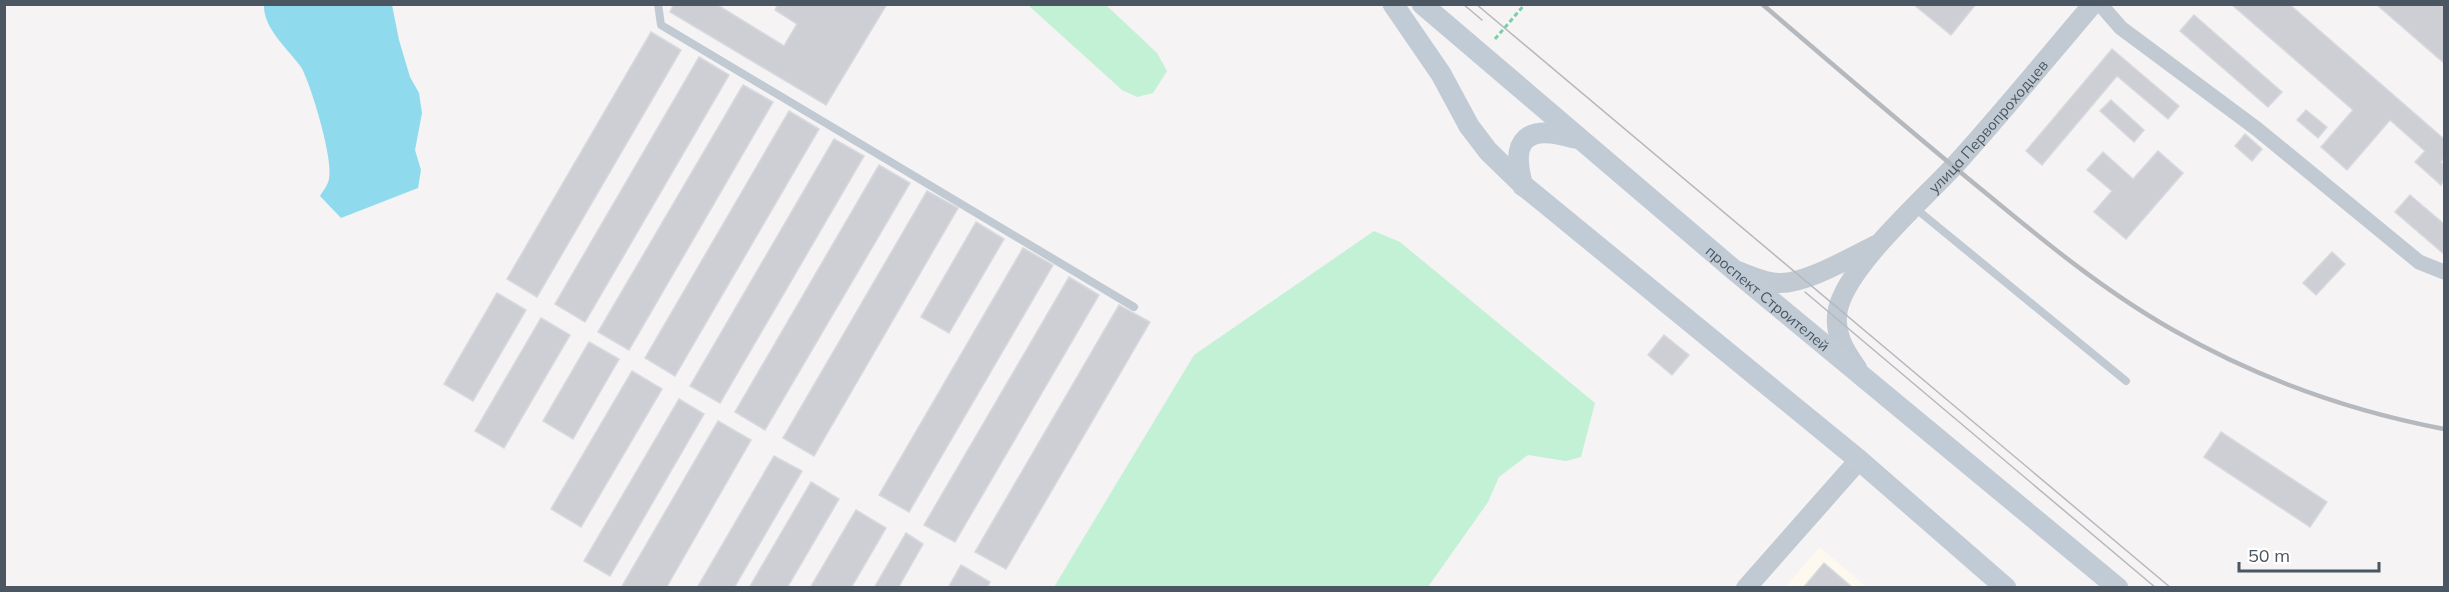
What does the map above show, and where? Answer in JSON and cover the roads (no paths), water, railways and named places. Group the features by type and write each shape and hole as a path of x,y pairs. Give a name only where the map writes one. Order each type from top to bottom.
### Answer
{"main road":[{"path":"1393,4 1441,74 1469,126 1488,151 1524,186 1858,460 2006,588"},
{"name":"проспект Строителей","path":"1422,4 1734,270 2118,588"},
{"path":"1524,186 1517,157 1518,149 1526,140 1536,134 1552,131 1579,139"}],"street":[{"name":"улица Первопроходцев","path":"1862,375 1838,335 1838,308 1852,281 1878,244 1916,208 2093,4"},
{"path":"2100,4 2121,28 2257,129 2419,262 2445,272"},
{"name":"улица Первопроходцев","path":"1734,270 1763,281 1781,284 1831,266 1878,244"},
{"path":"1746,588 1858,460"}],"lane":[{"path":"658,4 661,26 1134,307"},
{"path":"1916,208 2126,381"}],"water":[{"path":"264,5 392,5 399,40 410,77 419,93 422,113 415,150 421,170 418,188 341,218 320,196 327,186 330,170 316,105 301,67 272,30"}],"tram line":[{"path":"1463,4 1482,20"},
{"path":"1476,4 2171,588"},
{"path":"1805,292 2156,588"}],"railway":[{"path":"1762,4 2032,231 2100,283 2148,315 2205,347 2271,378 2374,413 2444,429"}]}
